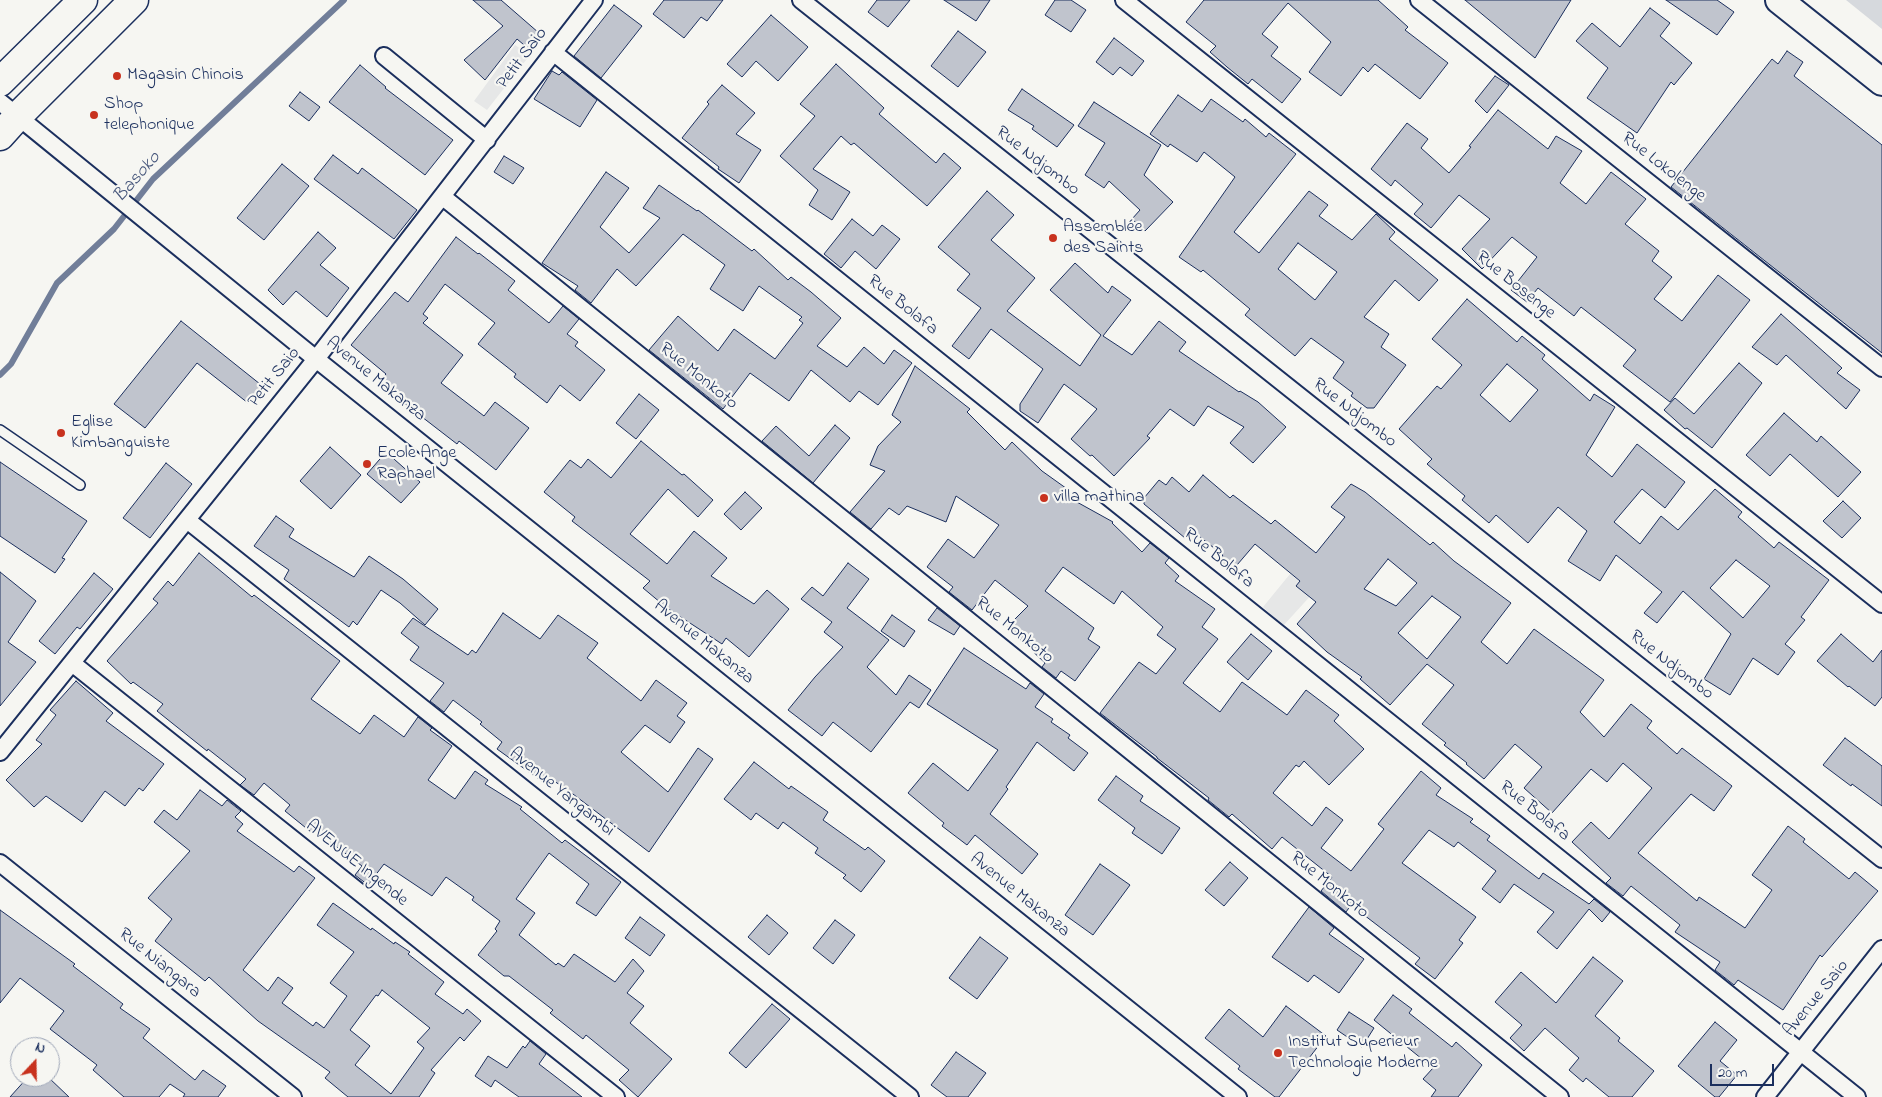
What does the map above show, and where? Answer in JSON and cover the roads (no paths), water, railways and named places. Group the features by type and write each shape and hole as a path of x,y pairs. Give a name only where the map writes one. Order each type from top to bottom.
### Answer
{"highway":[{"path":"0,82 84,0"},
{"path":"0,136 9,109 134,0"}],"main road":[{"path":"1779,0 1882,82"}],"street":[{"name":"Petit Saio","path":"0,752 316,359 594,0"},
{"name":"Rue Ndjombo","path":"801,0 1882,859"},
{"name":"Rue Bosenge","path":"1124,0 1882,604"},
{"name":"Rue Lokolenge","path":"1419,0 1882,368"},
{"name":"Rue Bolafa","path":"553,52 1857,1097"},
{"path":"384,56 487,140"},
{"name":"Avenue Makanza","path":"9,109 316,359 1238,1097"},
{"name":"Rue Monkoto","path":"443,197 1560,1097"},
{"name":"Avenue Yangambi","path":"187,520 910,1097"},
{"name":"AVENUE Ingende","path":"72,663 616,1097"},
{"name":"Rue Niangara","path":"0,863 293,1097"},
{"name":"Avenue Saio","path":"1765,1097 1882,950"}],"lane":[{"path":"0,430 80,485"}],"waterway":[{"name":"Basoko","path":"0,375 11,364 57,283 114,229 153,179 344,0"}],"place":[{"name":"Magasin Chinois","path":"117,76"},
{"name":"Shop telephonique","path":"94,115"},
{"name":"Assemblée des Saints","path":"1053,238"},
{"name":"Eglise Kimbanguiste","path":"61,433"},
{"name":"Ecole Ange Raphael","path":"367,464"},
{"name":"villa mathina","path":"1044,498"},
{"name":"Institut Superieur Technologie Moderne","path":"1278,1053"}]}
